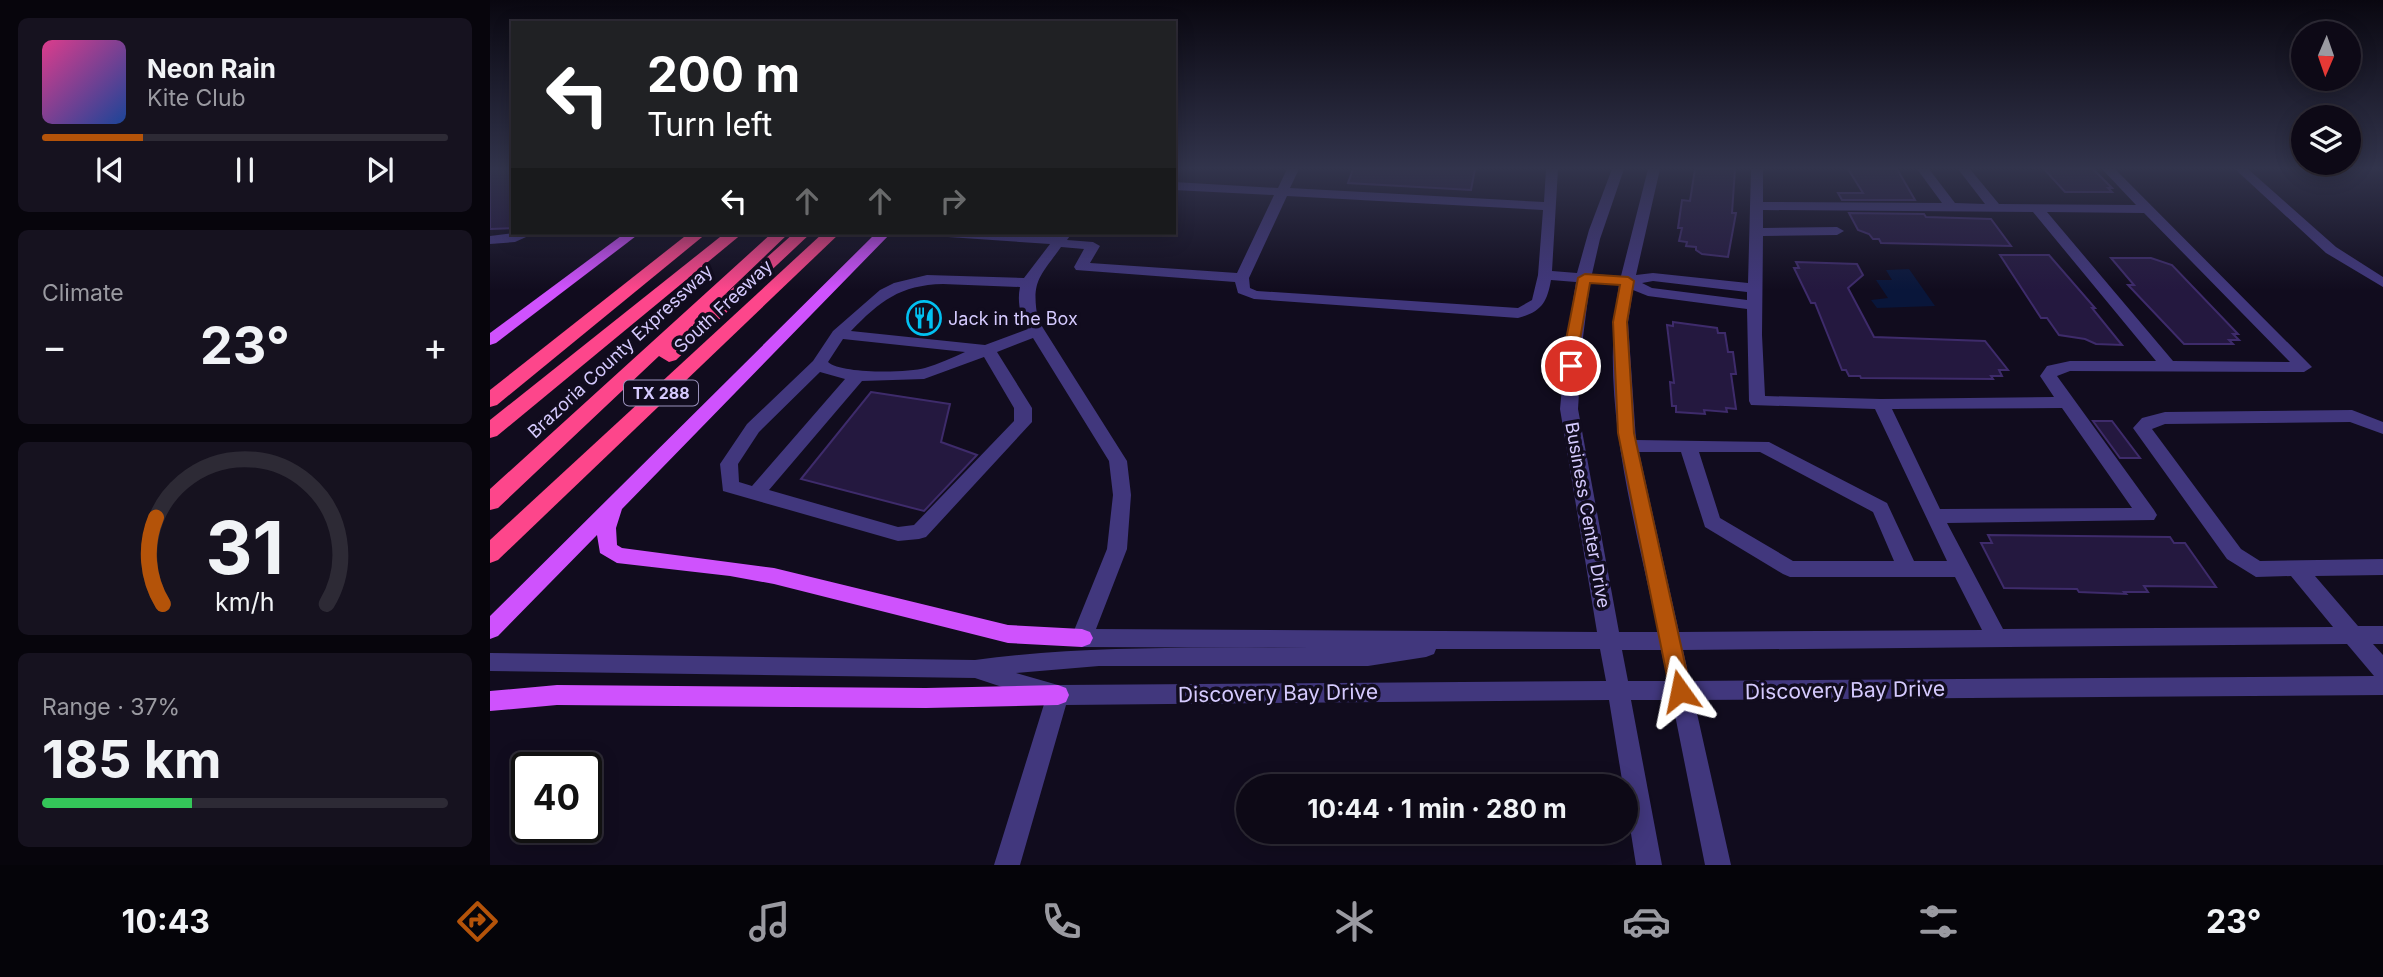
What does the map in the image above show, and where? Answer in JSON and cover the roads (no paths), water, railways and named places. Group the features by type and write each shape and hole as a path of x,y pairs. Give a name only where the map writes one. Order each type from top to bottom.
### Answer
{"highway":[{"path":"490,400 696,235"},
{"path":"490,428 521,393 715,235"},
{"name":"Brazoria County Expressway","path":"490,428 732,235"},
{"name":"Brazoria County Expressway","path":"490,502 779,235"},
{"path":"553,444 638,385 801,235"},
{"name":"South Freeway","path":"490,554 830,235"}],"main road":[{"path":"490,340 630,235"},
{"path":"490,630 882,235"},
{"path":"617,503 606,528 607,548 617,555 774,576 1008,634 1082,638"},
{"path":"490,701 557,695 913,698 1058,695"}],"street":[{"path":"1273,209 1242,278 1243,290 1254,295 1518,313 1531,311 1538,304 1545,275 1550,209"},
{"name":"Business Center Drive","path":"1604,209 1593,239 1572,345 1569,409 1649,865"},
{"path":"1645,209 1620,322 1621,374 1629,446 1718,865"},
{"path":"1758,209 1754,296 1758,401 1881,404 2067,402"},
{"path":"2038,209 2168,366"},
{"path":"1934,516 2147,515 2048,376 2053,370 2070,366 2304,367 2147,209"},
{"path":"2286,209 2331,250 2383,284"},
{"path":"1757,232 1837,231"},
{"path":"490,240 522,235"},
{"path":"986,235 1061,239 1093,246"},
{"path":"1101,235 1081,267 1242,278"},
{"path":"1061,239 1029,282 1026,296 1030,320 1118,461 1122,495 1117,550 1082,638 1670,640 2383,635"},
{"path":"1545,275 1628,281 1648,292 1754,296"},
{"path":"988,350 1023,408 1023,422 919,532 898,534 730,486 729,464 753,428 820,363 826,349 874,298 892,287 917,280 1016,285 1029,282"},
{"path":"820,363 828,371 857,376 924,374 1037,331"},
{"path":"839,334 988,350"},
{"path":"755,494 857,376"},
{"path":"1881,404 1934,516 1997,638"},
{"path":"2383,428 2357,417 2338,416 2165,418 2148,422 2142,428 2234,554 2256,569 2383,567"},
{"path":"1629,446 1763,446 1880,508 1908,569"},
{"path":"1688,446 1712,522 1790,569 1962,569"},
{"path":"2297,569 2383,671"},
{"path":"490,662 975,669 1034,660 1099,657 1368,656 1517,639"},
{"name":"Discovery Bay Drive","path":"975,669 1058,695 2383,685"},
{"path":"1007,865 1058,695"}],"water":[{"path":"1909,269 1935,306 1877,308 1871,300 1888,298 1876,280 1892,280 1886,270"}],"place":[{"name":"Jack in the Box","path":"924,318"}]}
